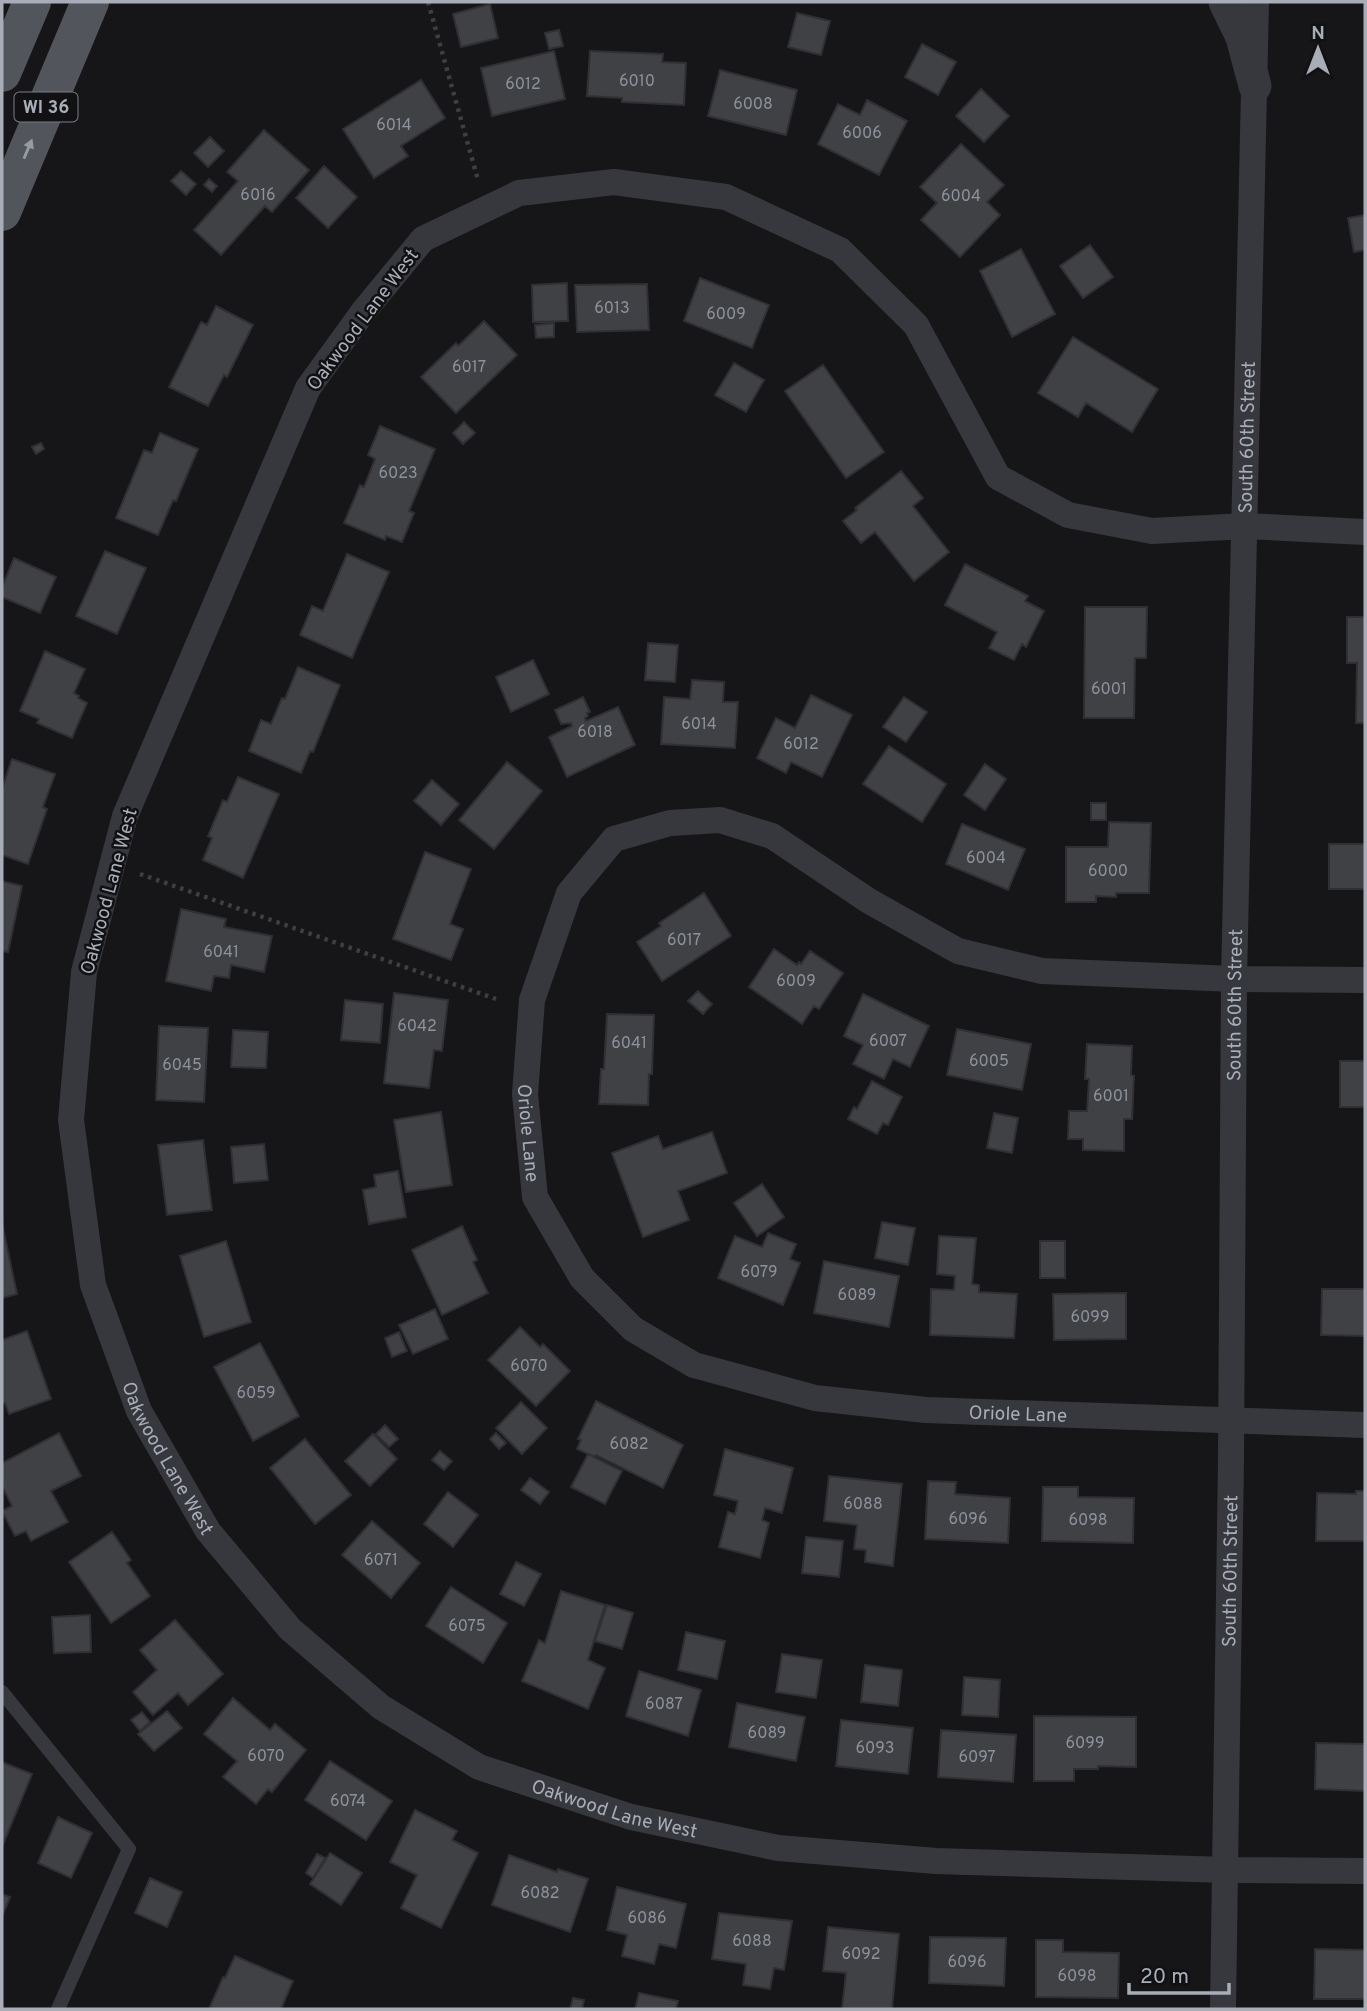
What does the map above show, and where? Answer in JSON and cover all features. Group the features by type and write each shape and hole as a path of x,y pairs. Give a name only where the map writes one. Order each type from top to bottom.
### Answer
{"main road":[{"path":"2,73 32,2"},
{"name":"WI 36","path":"2,212 90,2"}],"street":[{"path":"1225,2 1242,37 1255,86"},
{"name":"South 60th Street","path":"1223,2009 1232,1419 1234,979 1256,2"},
{"name":"Oakwood Lane West","path":"1365,531 1245,526 1152,531 1068,515 998,477 916,325 840,250 726,197 614,182 519,193 423,239 363,312 308,388 125,816 84,972 71,1120 93,1286 139,1411 208,1531 290,1629 381,1707 479,1767 631,1817 778,1848 936,1861 1226,1870 1365,1871"},
{"name":"Oriole Lane","path":"1365,980 1234,979 1042,971 958,951 869,901 772,836 720,820 670,823 614,839 569,894 533,1000 525,1094 534,1197 582,1278 632,1329 694,1365 815,1398 912,1409 1365,1425"}],"lane":[{"path":"2,1692 129,1849 58,2009"}],"path":[{"path":"428,2 486,209"},
{"path":"113,864 496,999"}],"building":[{"path":"490,4 498,38 461,47 453,14"},
{"path":"797,13 830,21 821,55 788,47"},
{"path":"559,30 563,46 549,49 545,33"},
{"path":"922,44 956,62 938,95 905,77"},
{"path":"554,51 565,99 492,116 481,68"},
{"path":"590,51 663,54 662,62 686,63 684,105 622,102 622,98 587,96"},
{"path":"720,70 797,90 786,135 708,116"},
{"path":"421,80 445,118 401,146 408,156 374,178 343,129"},
{"path":"981,89 1009,116 984,142 956,116"},
{"path":"867,100 907,121 879,175 818,144 838,104 860,115"},
{"path":"264,130 309,170 272,212 265,206 221,255 194,230 238,181 227,172"},
{"path":"210,137 224,151 208,167 194,153"},
{"path":"961,144 1004,185 987,202 1000,215 960,257 921,220 937,203 920,187"},
{"path":"324,166 357,197 328,228 296,198"},
{"path":"181,171 196,184 186,195 171,181"},
{"path":"209,179 217,186 212,192 204,185"},
{"path":"1365,215 1365,250 1354,252 1348,218"},
{"path":"1090,245 1113,277 1083,298 1060,266"},
{"path":"1021,249 1055,314 1012,337 980,271"},
{"path":"700,278 769,305 752,348 684,321"},
{"path":"567,283 568,321 533,322 532,285"},
{"path":"647,284 649,330 577,332 575,285"},
{"path":"216,306 253,325 227,377 224,375 208,406 169,387 201,322 207,325"},
{"path":"484,321 517,355 456,413 421,377 456,343 458,346"},
{"path":"554,323 554,337 536,338 535,325"},
{"path":"1073,337 1158,389 1132,432 1086,403 1078,417 1038,393"},
{"path":"734,363 764,380 746,412 715,395"},
{"path":"823,365 884,452 846,478 785,391"},
{"path":"464,422 475,433 463,444 453,433"},
{"path":"380,426 435,449 409,511 414,513 402,542 386,536 385,540 344,523 360,485 364,487 375,459 368,455"},
{"path":"160,433 198,449 158,535 116,518 144,450 152,453"},
{"path":"41,443 44,449 36,454 32,447"},
{"path":"901,471 923,498 913,506 949,552 914,581 875,532 861,543 843,521"},
{"path":"105,551 146,568 117,634 76,616"},
{"path":"347,554 389,572 352,658 300,635 312,606 323,611"},
{"path":"14,558 56,577 40,613 2,597 2,587"},
{"path":"965,564 1028,596 1025,601 1044,611 1026,647 1022,644 1014,660 989,648 997,632 945,605"},
{"path":"1085,607 1147,607 1146,658 1135,658 1134,718 1084,718"},
{"path":"1347,617 1365,617 1365,723 1356,723 1357,663 1347,663"},
{"path":"648,643 678,645 675,682 645,680"},
{"path":"45,651 85,669 74,693 87,703 72,738 37,723 39,719 20,711"},
{"path":"533,660 549,694 511,712 496,677"},
{"path":"298,667 340,685 313,752 310,751 301,773 249,751 261,720 271,724"},
{"path":"692,680 724,682 723,702 738,702 735,748 661,744 664,697 690,699"},
{"path":"811,695 852,715 822,777 791,762 786,773 757,758 776,718 795,728"},
{"path":"583,697 590,712 587,713 586,721 618,707 635,745 567,777 549,737 572,726 571,723 561,724 555,710"},
{"path":"904,697 927,712 906,742 883,727"},
{"path":"889,746 946,784 922,822 863,784"},
{"path":"12,759 55,774 43,807 47,809 28,864 2,855 2,789"},
{"path":"507,762 542,791 494,849 459,820"},
{"path":"985,764 1006,779 985,810 964,795"},
{"path":"238,777 279,794 243,878 203,860 212,838 208,836 223,800 227,802"},
{"path":"432,780 459,804 441,825 414,801"},
{"path":"1091,803 1106,803 1106,820 1091,820"},
{"path":"1109,822 1151,823 1149,893 1116,893 1116,897 1096,896 1096,902 1066,902 1066,847 1108,847"},
{"path":"962,824 1025,849 1008,890 946,864"},
{"path":"1329,844 1365,844 1365,889 1329,889"},
{"path":"425,852 471,869 450,924 463,929 451,960 393,939"},
{"path":"2,881 22,886 8,952 2,951"},
{"path":"704,893 731,936 662,981 637,942 661,926 659,923"},
{"path":"181,909 226,919 224,927 272,936 264,972 231,965 229,978 214,976 211,991 166,981"},
{"path":"774,949 797,965 799,962 801,964 810,951 843,973 819,1009 814,1006 802,1024 749,987"},
{"path":"698,991 712,1004 703,1014 688,1001"},
{"path":"394,993 448,1000 442,1051 434,1050 429,1088 384,1083"},
{"path":"863,994 929,1026 910,1067 893,1059 884,1079 853,1064 863,1045 844,1036"},
{"path":"345,1000 383,1004 380,1043 341,1040"},
{"path":"607,1014 654,1015 648,1105 599,1104"},
{"path":"159,1026 208,1028 204,1102 156,1100"},
{"path":"957,1029 1031,1044 1022,1090 947,1075"},
{"path":"233,1030 268,1032 266,1068 231,1067"},
{"path":"1087,1044 1132,1046 1132,1119 1124,1119 1124,1151 1083,1150 1083,1139 1068,1139 1069,1111 1087,1111"},
{"path":"1340,1061 1365,1061 1365,1107 1340,1107"},
{"path":"872,1081 902,1097 888,1125 883,1123 877,1134 848,1119 854,1107 857,1109"},
{"path":"441,1112 452,1185 406,1192 394,1120"},
{"path":"994,1113 1018,1118 1012,1153 987,1148"},
{"path":"712,1132 727,1173 678,1191 689,1220 643,1237 612,1153 658,1136 663,1149"},
{"path":"203,1140 212,1210 167,1215 158,1145"},
{"path":"264,1144 268,1180 234,1183 231,1147"},
{"path":"398,1171 406,1217 369,1224 363,1190 376,1187 374,1175"},
{"path":"762,1184 784,1217 757,1236 734,1203"},
{"path":"882,1222 915,1228 908,1265 875,1258"},
{"path":"2,1223 17,1294 2,1298"},
{"path":"462,1226 477,1260 473,1262 488,1293 442,1315 412,1250"},
{"path":"768,1233 796,1244 790,1259 800,1263 783,1305 718,1278 735,1236 762,1247"},
{"path":"939,1236 976,1238 972,1284 979,1285 979,1292 1017,1294 1014,1338 930,1335 931,1289 954,1290 955,1276 937,1274"},
{"path":"226,1241 251,1322 204,1337 180,1256"},
{"path":"1040,1241 1065,1241 1065,1278 1040,1278"},
{"path":"824,1261 899,1276 889,1327 814,1313"},
{"path":"1322,1289 1365,1289 1365,1336 1321,1335"},
{"path":"1126,1293 1126,1339 1054,1340 1053,1294"},
{"path":"435,1309 448,1339 413,1354 399,1325"},
{"path":"520,1327 540,1347 543,1344 570,1371 536,1406 488,1360"},
{"path":"27,1331 51,1399 9,1414 5,1403 2,1404 2,1340"},
{"path":"399,1332 407,1351 392,1357 385,1338"},
{"path":"260,1343 299,1416 253,1441 214,1367"},
{"path":"596,1401 683,1445 663,1488 596,1455 595,1457 577,1449 581,1440 578,1439"},
{"path":"521,1402 547,1428 522,1454 496,1428"},
{"path":"385,1425 398,1439 389,1447 376,1434"},
{"path":"59,1433 81,1476 51,1491 68,1522 31,1541 26,1531 15,1536 2,1511 12,1506 2,1486 2,1463"},
{"path":"496,1433 506,1443 499,1449 490,1439"},
{"path":"373,1434 397,1459 370,1486 345,1461"},
{"path":"305,1439 351,1495 315,1524 270,1468"},
{"path":"725,1449 793,1468 782,1513 765,1508 762,1520 769,1523 760,1558 719,1547 728,1512 735,1514 738,1501 714,1495"},
{"path":"440,1451 452,1461 444,1470 432,1460"},
{"path":"588,1454 622,1471 605,1504 571,1487"},
{"path":"829,1476 902,1484 893,1566 865,1562 866,1550 854,1549 857,1525 824,1521"},
{"path":"530,1478 549,1492 540,1504 521,1490"},
{"path":"928,1481 956,1482 955,1494 1010,1498 1008,1543 925,1539"},
{"path":"1043,1487 1078,1487 1078,1497 1134,1498 1133,1543 1042,1541"},
{"path":"1356,1491 1365,1491 1365,1541 1316,1541 1317,1493 1356,1494"},
{"path":"448,1492 478,1515 453,1547 424,1524"},
{"path":"372,1521 420,1563 391,1598 342,1555"},
{"path":"112,1532 131,1560 127,1563 150,1596 111,1623 69,1562"},
{"path":"806,1537 843,1541 839,1577 802,1573"},
{"path":"516,1562 541,1574 524,1606 500,1594"},
{"path":"451,1587 507,1623 483,1663 426,1626"},
{"path":"561,1591 605,1605 588,1660 605,1668 588,1709 522,1681 539,1640 545,1643"},
{"path":"607,1605 633,1613 622,1649 595,1641"},
{"path":"90,1615 91,1652 54,1653 52,1617"},
{"path":"175,1620 223,1674 188,1705 178,1693 153,1715 133,1692 157,1670 140,1650"},
{"path":"686,1632 725,1641 717,1679 678,1670"},
{"path":"782,1654 822,1660 816,1698 776,1692"},
{"path":"865,1665 902,1670 898,1706 861,1702"},
{"path":"639,1671 701,1690 688,1736 626,1716"},
{"path":"964,1677 1000,1680 998,1717 962,1715"},
{"path":"233,1698 270,1730 275,1724 306,1750 272,1792 268,1789 256,1804 223,1777 237,1761 204,1734"},
{"path":"737,1703 805,1717 796,1761 729,1747"},
{"path":"167,1711 182,1728 154,1751 138,1734"},
{"path":"142,1712 150,1722 140,1731 131,1720"},
{"path":"1034,1716 1136,1717 1136,1767 1098,1766 1098,1769 1074,1769 1074,1781 1034,1781"},
{"path":"841,1720 913,1728 908,1774 836,1766"},
{"path":"941,1730 1016,1735 1013,1782 938,1777"},
{"path":"1316,1743 1365,1744 1365,1791 1315,1789"},
{"path":"330,1761 392,1801 366,1840 305,1800"},
{"path":"2,1762 32,1774 2,1847"},
{"path":"415,1810 457,1831 452,1840 478,1853 441,1928 401,1908 417,1875 390,1862"},
{"path":"58,1817 92,1833 71,1878 38,1863"},
{"path":"330,1853 362,1873 341,1905 310,1884"},
{"path":"317,1854 325,1858 313,1878 306,1873"},
{"path":"509,1855 557,1872 558,1869 588,1879 570,1932 492,1905"},
{"path":"150,1878 182,1892 167,1927 135,1913"},
{"path":"617,1887 686,1904 676,1948 659,1944 654,1964 622,1956 627,1935 607,1930"},
{"path":"2,1894 10,1897 2,1917"},
{"path":"719,1913 792,1921 784,1970 774,1968 770,1989 743,1985 746,1964 712,1959"},
{"path":"828,1927 899,1934 892,2009 842,2009 846,1973 823,1971"},
{"path":"930,1937 1006,1938 1004,1986 929,1983"},
{"path":"1036,1940 1063,1940 1063,1952 1119,1953 1118,1998 1036,1997"},
{"path":"1315,1949 1365,1950 1365,1999 1314,1999"},
{"path":"235,1956 293,1981 281,2009 209,2009"},
{"path":"639,1993 678,2001 676,2009 635,2009"},
{"path":"573,1998 584,2000 582,2009 570,2009"}]}
